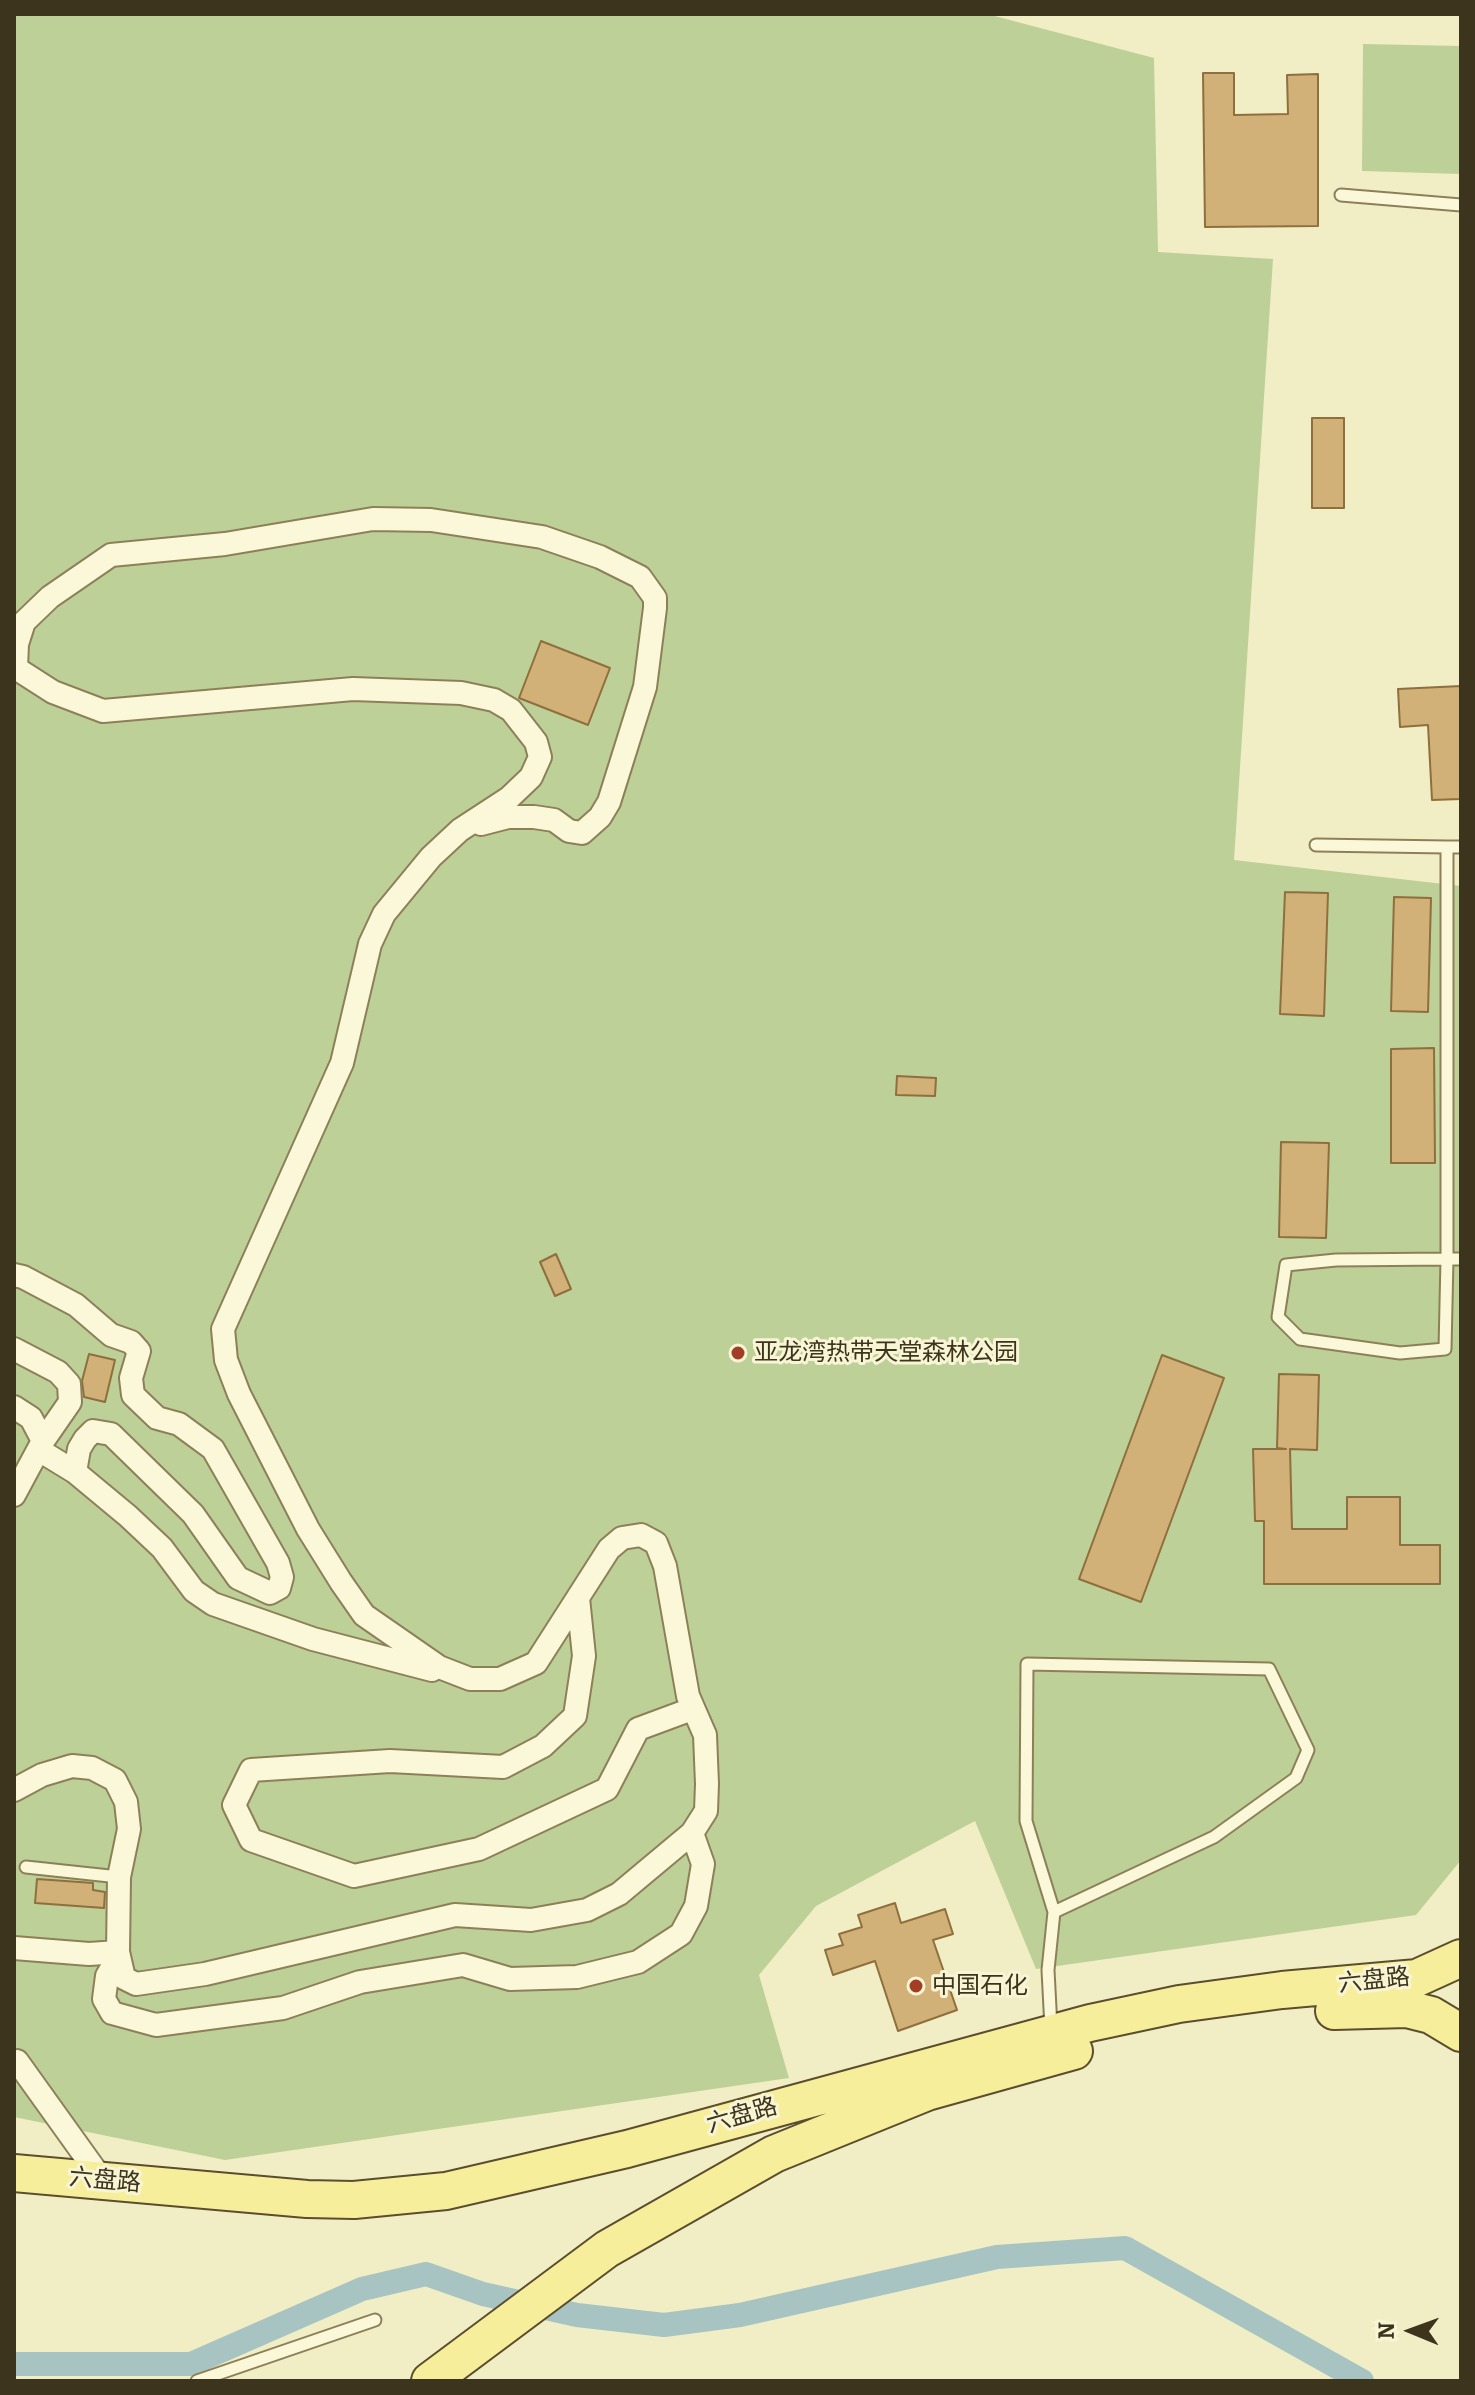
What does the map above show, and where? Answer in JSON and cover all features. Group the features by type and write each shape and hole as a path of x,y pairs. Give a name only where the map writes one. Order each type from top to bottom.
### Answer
{"main road":[{"name":"六盘路","path":"14,2173 307,2199 354,2200 446,2191 612,2153 1051,2033 1179,2004 1282,1990 1417,1978 1461,1958"},
{"name":"六盘路","path":"430,2381 607,2249 774,2154 927,2092 1081,2049 1200,2025 1291,2013 1407,2009 1431,2015 1461,2033"}],"street":[{"path":"460,830 508,817 534,817 554,820 569,831 582,833 600,817 609,802 645,687 655,624 655,598 640,577 600,557 542,537 431,520 373,519 225,544 111,555 50,597 24,622 17,644 15,668 53,692 103,711 353,689 461,693 494,700 525,723 536,742 540,757 531,777 509,798 460,830 400,892 370,944 342,1063 223,1329 226,1360 239,1394 308,1529 364,1615 439,1667 470,1679"},
{"path":"14,1275 76,1305 111,1335 131,1342 139,1351 131,1378 133,1395 157,1418 179,1424 213,1449 278,1563 282,1577 279,1588 270,1593 238,1578 193,1514 111,1434 93,1431 85,1439 79,1449 75,1472"},
{"path":"14,1349 58,1372 69,1384 70,1402 14,1495"},
{"path":"14,1407 31,1418 41,1446 146,1531 194,1591 213,1604 357,1652 470,1679 500,1679 536,1663 609,1549 622,1538 641,1535 656,1543 665,1566 692,1709 705,1735 707,1784 706,1811 692,1833 619,1894 587,1910 531,1920 455,1915 136,1984 124,1978 118,1954 119,1877 129,1829 126,1802 115,1780 92,1768 72,1766 42,1775 14,1790"},
{"path":"578,1598 584,1656 575,1716 543,1746 503,1767 390,1761 251,1770 234,1805 251,1840 354,1876 479,1849 607,1789 638,1729 692,1709"},
{"path":"118,1954 107,1976 104,1999 112,2013 156,2025 283,2008 360,1982 463,1965 510,1979 577,1977 638,1962 681,1934 696,1906 703,1864 692,1833"},
{"path":"14,1948 118,1954"},
{"path":"15,2061 103,2181"}],"lane":[{"path":"1341,195 1461,205"},
{"path":"1316,845 1461,847"},
{"path":"1447,847 1447,1259 1445,1349 1400,1353 1300,1339 1278,1317 1286,1265 1336,1260 1447,1259 1461,1259"},
{"path":"1051,2033 1048,1970 1054,1912 1026,1821 1027,1664 1269,1669 1308,1750 1296,1778 1214,1837 1054,1912"},
{"path":"26,1867 119,1877"},
{"path":"197,2381 375,2320"}],"green space":[{"name":"亚龙湾热带天堂森林公园","path":"14,14 987,14 1154,58 1158,252 1273,259 1234,860 1461,886 1461,1860 1416,1915 1036,1969 975,1821 816,1906 759,1975 789,2078 225,2160 14,2117"},
{"path":"1363,44 1461,46 1461,174 1362,171"}],"building":[{"path":"1203,73 1234,73 1234,115 1288,114 1287,75 1318,74 1318,226 1205,227"},
{"path":"1312,418 1344,418 1344,508 1312,508"},
{"path":"541,641 610,668 588,725 519,698"},
{"path":"1461,686 1461,799 1432,800 1428,725 1400,727 1398,689"},
{"path":"1285,892 1328,893 1324,1016 1280,1014"},
{"path":"1394,897 1431,898 1428,1012 1391,1011"},
{"path":"1434,1048 1435,1163 1391,1163 1391,1049"},
{"path":"897,1076 936,1078 935,1096 896,1095"},
{"path":"1281,1142 1329,1143 1326,1238 1279,1237"},
{"path":"556,1254 571,1289 555,1296 540,1262"},
{"path":"89,1354 115,1360 105,1402 84,1397 82,1381"},
{"path":"1162,1355 1224,1378 1141,1602 1079,1579"},
{"path":"1279,1374 1319,1375 1317,1450 1290,1449 1292,1529 1347,1529 1347,1497 1400,1497 1400,1545 1440,1545 1440,1584 1264,1584 1264,1521 1255,1521 1253,1449 1286,1449 1277,1448"},
{"path":"37,1879 93,1883 93,1890 105,1892 104,1908 35,1903"},
{"path":"895,1903 901,1923 945,1909 953,1934 933,1940 957,2010 898,2031 875,1961 833,1975 825,1950 843,1945 839,1934 862,1927 858,1915"}],"waterway":[{"path":"14,2364 191,2364 362,2289 426,2274 483,2294 577,2315 664,2325 740,2315 997,2257 1125,2248 1362,2381"}],"place":[{"name":"亚龙湾热带天堂森林公园","path":"738,1353"},
{"name":"中国石化","path":"916,1986"}]}
